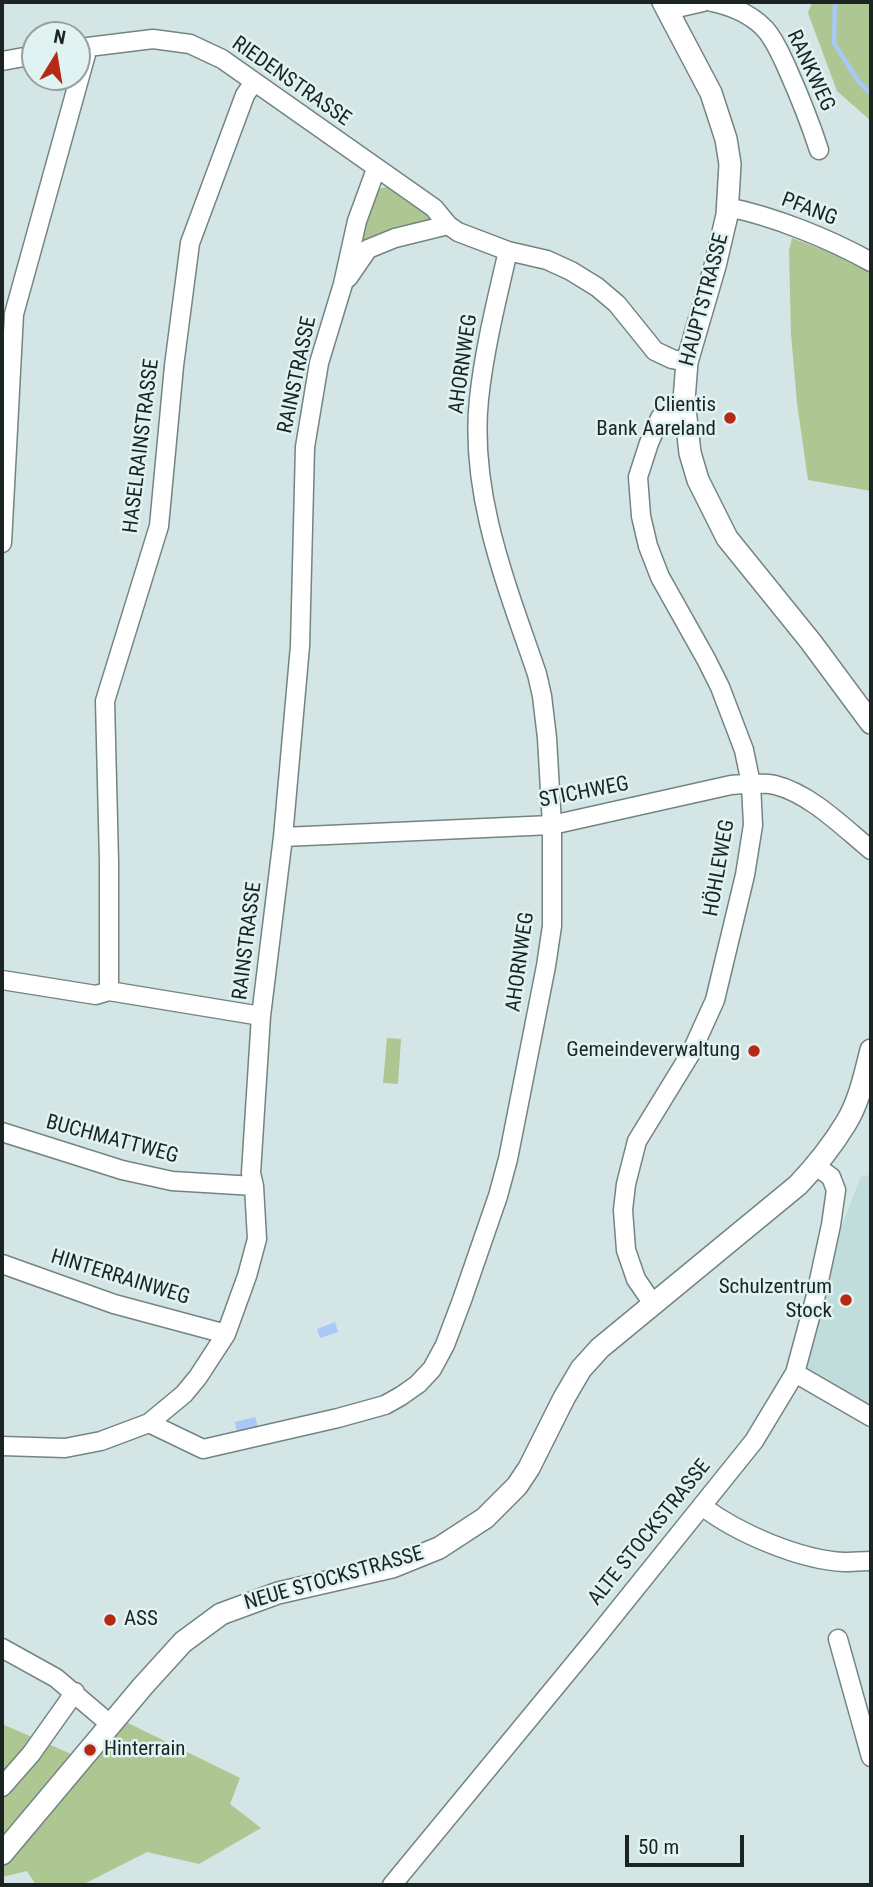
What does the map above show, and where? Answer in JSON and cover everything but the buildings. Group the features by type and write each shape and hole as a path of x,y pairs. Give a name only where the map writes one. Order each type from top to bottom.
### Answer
{"street":[{"path":"665,7 703,2"},
{"name":"RANKWEG","path":"712,2 749,16 772,38 804,107 819,150"},
{"name":"HAUPTSTRASSE","path":"665,7 711,93 726,139 730,164 727,207 715,266 687,362 684,400 690,453 698,480 727,538 811,642 871,723"},
{"name":"RIEDENSTRASSE","path":"91,47 153,39 190,44 222,59 434,208 448,225"},
{"path":"2,61 21,58"},
{"name":"HASELRAINSTRASSE","path":"109,991 105,701 159,526 174,366 190,243 244,95 254,82"},
{"name":"RIEDENSTRASSE","path":"2,543 14,314 72,91"},
{"name":"RAINSTRASSE","path":"2,1446 78,1446 124,1434 149,1423 184,1395 198,1377 226,1334 247,1276 257,1239 251,1173 261,1016 283,837 300,646 305,447 319,363 343,284 358,221 376,169"},
{"name":"PFANG","path":"727,207 741,209 817,235 871,262"},
{"path":"448,225 458,232 508,251 547,260 571,271 617,304 655,351 687,362"},
{"name":"RAINSTRASSE","path":"343,284 368,249 395,238 448,225"},
{"name":"AHORNWEG","path":"149,1423 203,1449 338,1418 384,1405 401,1396 418,1384 432,1369 445,1345 498,1196 539,1011 552,926 552,825 542,696 491,535 482,491 478,436 479,399 508,251"},
{"name":"HÖHLEWEG","path":"653,1304 636,1279 626,1250 622,1210 626,1184 637,1141 691,1053 715,1000 745,875 753,825 751,784 744,750 720,687 660,578 641,516 638,477 660,418 685,416"},
{"name":"STICHWEG","path":"283,837 552,825 731,785 751,784 775,785 805,797 871,850"},
{"path":"2,980 96,995 109,991 261,1016"},
{"path":"816,1166 847,1121 862,1085 871,1050"},
{"name":"BUCHMATTWEG","path":"2,1132 122,1170 173,1181 254,1186"},
{"name":"NEUE STOCKSTRASSE","path":"2,1854 183,1642 221,1614 278,1593 391,1567 439,1548 485,1518 517,1486 581,1369 600,1348 798,1185 816,1166"},
{"name":"ALTE STOCKSTRASSE","path":"392,1885 754,1441 795,1373 817,1292 836,1190 831,1177 816,1166"},
{"name":"HINTERRAINWEG","path":"2,1264 114,1304 226,1334"},
{"path":"795,1373 871,1417"},
{"path":"702,1506 716,1517 774,1545 842,1562 871,1561"},
{"path":"838,1639 871,1757"},
{"path":"2,1648 56,1678 111,1725"},
{"path":"2,1787 31,1754 75,1692"}],"shaded area":[{"name":"Schulzentrum Stock","path":"871,1175 871,1405 802,1372 841,1228 861,1176"}],"green space":[{"path":"812,2 871,2 871,121 837,91 808,13"},
{"path":"386,187 396,190 429,212 431,217 427,223 364,244 360,239 379,189"},
{"path":"792,238 871,268 871,491 808,480 791,334 789,251"},
{"path":"387,1038 401,1039 398,1084 383,1083"},
{"path":"126,1722 240,1778 230,1804 261,1828 199,1864 147,1852 82,1885 36,1885 27,1871 2,1877 2,1724 92,1763"}],"water":[{"path":"335,1322 338,1332 320,1338 317,1329"},
{"path":"255,1417 258,1427 237,1432 235,1422"}],"waterway":[{"path":"835,2 834,43 858,81 871,94"}],"place":[{"name":"Clientis Bank Aareland","path":"730,418"},
{"name":"Gemeindeverwaltung","path":"754,1051"},
{"name":"Schulzentrum Stock","path":"846,1300"},
{"name":"ASS","path":"110,1620"},
{"name":"Hinterrain","path":"90,1750"}]}
